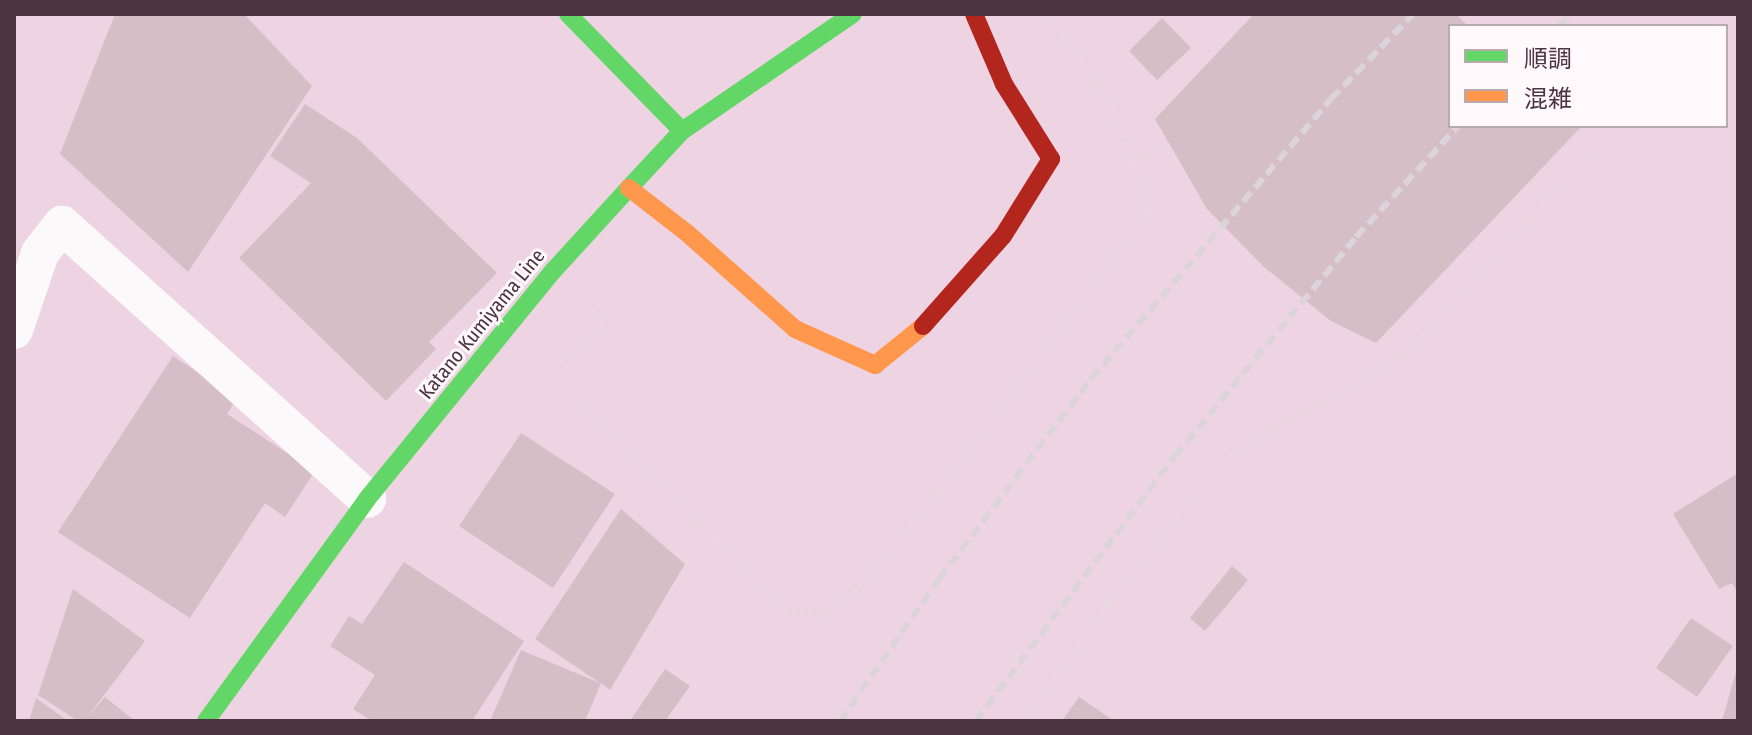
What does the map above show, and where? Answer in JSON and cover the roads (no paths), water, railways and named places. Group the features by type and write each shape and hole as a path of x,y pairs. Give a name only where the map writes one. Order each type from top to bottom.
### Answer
{"main road":[{"path":"568,14 682,131"},
{"name":"Katano Kumiyama Line","path":"206,721 367,499 554,270 629,188 682,131 853,14"},
{"path":"629,188 687,233 795,329 875,365 935,316 1003,236 1051,159 1004,84 974,14"}],"lane":[{"path":"14,330 40,253 62,225 367,499"}],"railway":[{"path":"840,721 939,579 1091,379 1331,99 1413,14"},
{"path":"1561,24 1572,14"},
{"path":"976,721 1175,456 1356,237 1456,128"}]}
